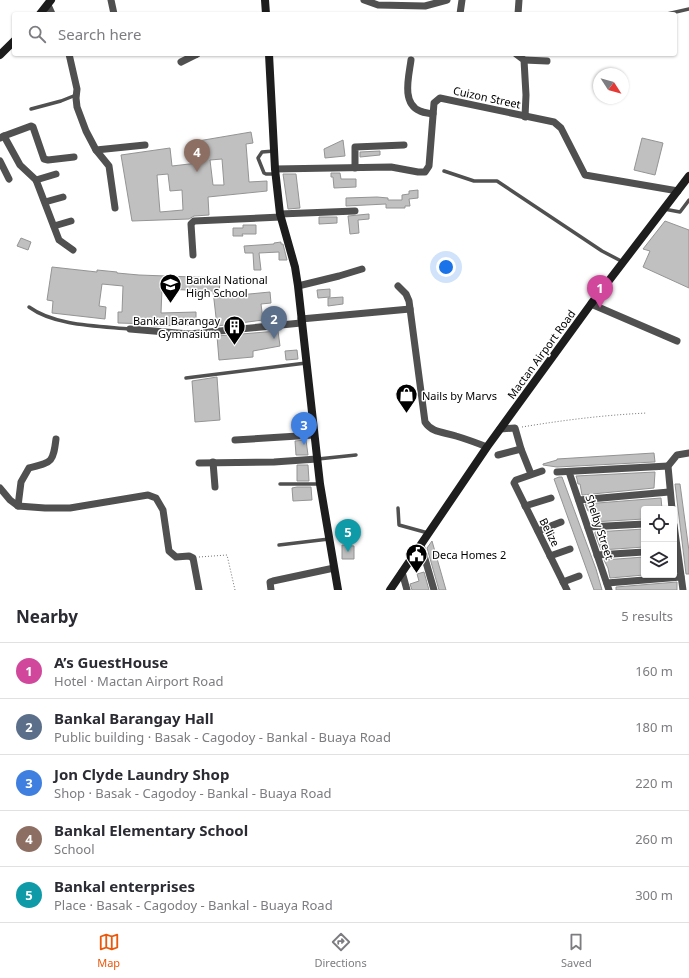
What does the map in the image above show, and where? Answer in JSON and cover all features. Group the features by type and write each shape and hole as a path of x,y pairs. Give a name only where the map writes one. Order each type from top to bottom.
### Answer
{"street":[{"path":"111,0 114,12"},
{"path":"265,0 266,12"},
{"path":"364,0 378,5 425,6 447,0"},
{"path":"460,12 462,0"},
{"path":"518,0 518,12"},
{"path":"42,12 50,3"},
{"path":"0,55 12,44"},
{"path":"69,56 77,89 77,107 86,131 96,150 109,166 115,208"},
{"path":"181,62 193,56"},
{"path":"269,56 275,171 280,216 295,267 298,286 320,484 338,590"},
{"path":"519,56 524,60 547,61"},
{"path":"411,60 408,89 410,102 420,111 433,114"},
{"path":"524,60 526,117"},
{"name":"Cuizon Street","path":"275,171 329,167 391,167 425,172 429,166 434,103 440,98 554,122 562,128 585,175 678,191"},
{"path":"73,250 59,240 36,180 20,165 2,137 30,126 33,127 44,159 48,160 74,157"},
{"path":"96,150 145,145"},
{"path":"355,168 355,147 404,145"},
{"path":"0,161 9,179"},
{"path":"36,180 56,174"},
{"name":"Mactan Airport Road","path":"390,590 500,429 591,304 689,176"},
{"path":"45,202 63,197"},
{"path":"193,255 191,224 194,221 355,211"},
{"path":"54,226 71,221"},
{"path":"298,286 340,278 362,269"},
{"path":"398,286 406,294 409,301 425,422 428,428 439,433 456,436 487,447"},
{"path":"591,304 677,341"},
{"path":"130,329 189,334 410,308"},
{"path":"500,429 515,428 521,449 531,474 542,471"},
{"path":"235,440 314,435"},
{"path":"18,506 21,482 29,468 46,464 54,456 56,439"},
{"path":"498,455 521,449"},
{"path":"671,506 669,492 668,466 677,455 689,453"},
{"path":"199,463 274,462 317,459"},
{"path":"213,462 215,488"},
{"path":"557,472 668,466"},
{"name":"Shelby Street","path":"569,472 608,587"},
{"name":"Belize","path":"531,474 516,480 514,483 567,590"},
{"path":"1,492 18,506 70,508 148,495 156,498 163,510 169,551 176,557 189,556 193,558 199,590"},
{"path":"579,500 669,492"},
{"path":"525,506 551,498"},
{"path":"538,531 561,522"},
{"path":"588,527 641,524"},
{"path":"421,545 434,590"},
{"path":"550,556 570,549"},
{"path":"597,555 641,552"},
{"path":"677,555 683,590"},
{"path":"271,590 270,582 273,580 334,568"},
{"path":"402,572 407,590"},
{"path":"563,582 579,576"},
{"path":"608,587 681,577"}],"lane":[{"path":"676,12 689,9"},
{"path":"31,109 61,102 76,95"},
{"path":"274,151 262,152 258,158 264,173 266,174 275,171"},
{"path":"444,171 474,181 497,181 602,251 623,262"},
{"path":"664,209 680,212 689,200"},
{"path":"29,307 38,314 55,319 74,323 130,329"},
{"path":"186,378 306,363"},
{"path":"317,459 356,455"},
{"path":"280,484 320,484"},
{"path":"398,508 399,525 429,534"},
{"path":"280,545 329,539"}],"path":[{"path":"515,428 560,420 609,415 647,414"},
{"path":"193,558 227,555 236,590"}],"building":[{"path":"251,132 253,143 246,144 249,182 267,181 267,191 208,197 209,215 194,216 189,219 132,221 121,155 170,148 172,166 198,163 196,153 200,152 198,141","holes":["222,159 224,185 213,185 210,160","168,174 170,191 182,190 183,210 160,212 157,175"]},
{"path":"642,138 663,143 655,175 634,170"},
{"path":"343,140 345,156 325,158 324,149"},
{"path":"380,151 380,155 360,157 360,152"},
{"path":"331,173 340,173 341,179 356,179 356,187 334,188"},
{"path":"283,174 296,174 300,208 288,209"},
{"path":"418,190 418,198 409,199 410,206 405,206 405,208 386,208 386,204 346,206 346,198 377,197 388,198 388,200 402,200 402,195 409,194 409,191"},
{"path":"369,214 369,219 358,220 359,233 350,234 348,216"},
{"path":"319,217 337,217 337,223 319,224"},
{"path":"665,221 689,230 689,288 643,267 650,251 643,249"},
{"path":"243,225 256,225 256,234 242,234 243,236 233,236 233,228 243,228"},
{"path":"21,238 31,242 28,250 17,246"},
{"path":"281,242 281,244 283,244 287,260 279,260 279,252 259,253 261,270 254,270 253,253 245,253 244,246 274,244"},
{"name":"Bankal National High School","path":"52,267 139,275 220,278 219,297 270,292 271,303 261,304 263,320 217,326 213,291 162,289 161,313 196,312 196,325 153,326 153,324 118,323 118,312 122,312 123,286 102,284 99,306 106,307 105,319 52,313 53,301 47,300"},
{"path":"330,289 330,297 318,298 317,290"},
{"path":"343,297 343,304 328,306 328,298"},
{"name":"Bankal Barangay Gymnasium","path":"278,331 280,346 253,351 253,357 219,360 217,336"},
{"path":"297,350 298,359 286,360 285,351"},
{"path":"217,377 220,420 195,422 192,381"},
{"path":"306,440 308,455 296,455 295,441"},
{"path":"654,453 655,462 557,467 543,465 557,459"},
{"path":"297,465 308,465 309,481 297,481"},
{"path":"655,472 654,488 582,495 580,484 578,484 576,476"},
{"path":"562,477 596,569 602,590 594,590 554,479"},
{"path":"675,484 680,484 689,551 689,574 686,574"},
{"path":"311,487 312,500 293,501 292,488"},
{"path":"661,498 662,506 641,506 641,519 592,522 592,511 588,511 585,504"},
{"path":"641,529 641,547 601,550 595,532"},
{"path":"432,541 446,590 439,590 427,548"},
{"path":"342,545 354,546 354,559 342,559"},
{"path":"641,557 641,575 610,578 608,568 604,560"},
{"path":"424,572 429,590 412,590 410,584 419,581 417,574"},
{"path":"677,582 677,590 616,590 616,587"}],"place":[{"name":"Bankal Elementary School","path":"197,172"},
{"name":"Bankal National High School","path":"170,304"},
{"name":"A’s GuestHouse","path":"600,308"},
{"name":"Bankal Barangay Hall","path":"274,339"},
{"name":"Bankal Barangay Gymnasium","path":"235,346"},
{"name":"Nails by Marvs","path":"406,414"},
{"name":"Jon Clyde Laundry Shop","path":"304,445"},
{"name":"Bankal enterprises","path":"348,552"},
{"name":"Deca Homes 2","path":"417,574"}]}
